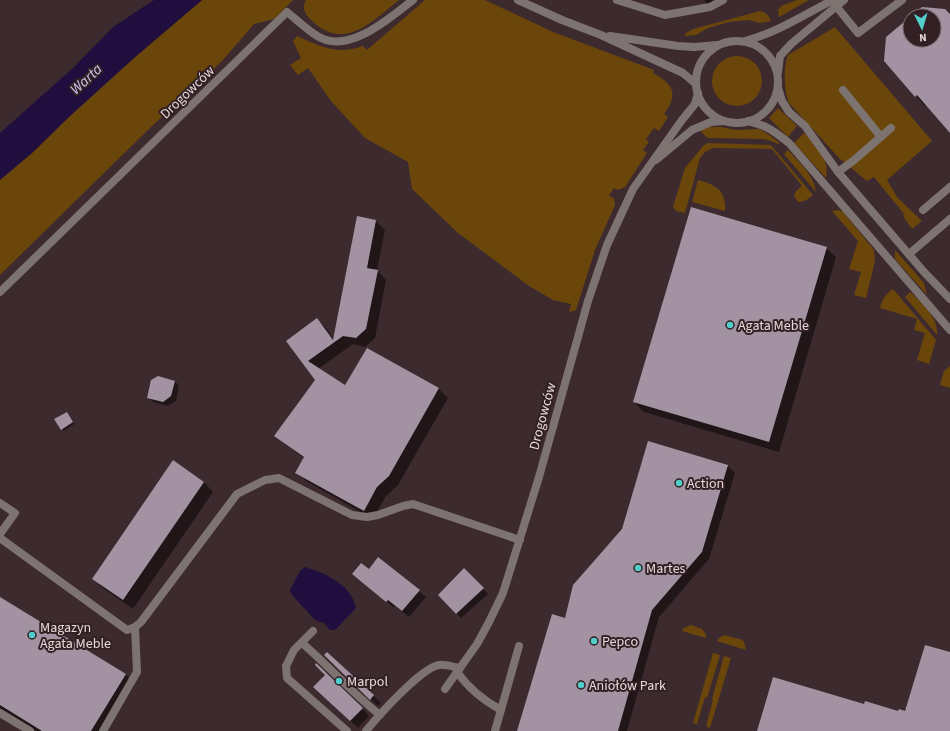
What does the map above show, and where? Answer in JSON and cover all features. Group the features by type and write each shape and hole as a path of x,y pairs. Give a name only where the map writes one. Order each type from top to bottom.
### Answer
{"street":[{"name":"Drogowców","path":"0,292 287,12 320,37 336,41 353,39 374,28 412,0"},
{"path":"518,0 562,20 601,35 683,73 696,84"},
{"path":"617,0 665,15 710,7 723,0"},
{"path":"601,35 672,46 694,47 718,45 731,41 745,41 758,38 844,0"},
{"path":"835,3 858,33 902,0"},
{"path":"835,3 780,56 778,88 782,101 789,112 805,126 838,172 924,272 950,299"},
{"path":"745,41 760,47 772,58 778,73"},
{"path":"718,45 706,55 698,68 696,84 703,105 712,114 724,120 740,123 748,121 762,114 773,103 778,88"},
{"path":"843,90 881,137"},
{"name":"Drogowców","path":"445,689 483,633 503,594 539,477 588,301 607,245 633,189 646,169 695,104 698,93"},
{"name":"Drogowców","path":"646,169 692,130 711,122 724,120"},
{"path":"748,121 764,125 789,143 950,330"},
{"path":"838,172 891,128"},
{"path":"924,210 950,187"},
{"path":"909,254 950,219"},
{"path":"0,538 127,630 135,627 141,622 237,494 265,480 279,478 352,515 368,517 413,504 520,540"},
{"path":"0,504 15,513 0,534"},
{"path":"103,731 137,672 135,627"},
{"path":"313,631 294,650 286,666 287,678 346,731"},
{"path":"302,643 380,715"},
{"path":"495,731 519,646"},
{"path":"366,731 404,690 425,672 439,665 459,670 473,691 483,700 501,710"},
{"path":"0,713 30,731"}],"shaded area":[{"path":"202,0 293,0 274,19 254,24 223,60 152,126 0,275 0,180 32,153 71,115 134,58"},
{"path":"306,0 399,0 368,25 346,34 334,33 322,29 310,19 304,10"},
{"path":"425,0 485,0 553,32 654,70 653,73 665,81 672,90 669,107 664,114 668,117 659,131 654,128 646,139 649,142 643,150 647,153 625,187 618,190 614,188 609,196 614,198 615,205 595,250 576,310 569,312 571,304 553,300 529,286 458,233 412,189 408,162 365,138 331,101 308,68 298,75 290,65 301,58 293,41 297,36 337,50 354,49 363,46 367,50"},
{"path":"797,0 809,0 779,17 778,10 781,6"},
{"path":"760,11 767,14 771,21 760,23 749,20 729,22 708,28 696,35 684,36 693,29"},
{"path":"835,27 932,141 887,180 897,197 922,221 912,229 903,216 904,214 874,177 867,181 839,158 789,103 787,98 785,66 788,55"},
{"path":"732,56 742,56 755,63 762,76 762,86 755,99 742,106 732,106 723,102 716,95 712,86 712,76 716,67 723,60"},
{"path":"778,108 797,126 788,137 769,118"},
{"path":"710,127 721,127 736,130 759,129 780,143 778,144 763,139 709,138 706,137 700,130"},
{"path":"804,133 818,148 824,159 827,171 826,178 794,143"},
{"path":"708,143 771,145 813,195 805,201 798,202 794,196 796,191 802,186 772,149 713,148 705,152 700,158 685,213 676,211 673,207 685,168 704,145"},
{"path":"788,150 809,174 815,186 816,192 784,154"},
{"path":"698,180 715,186 722,193 725,211 692,202"},
{"path":"838,210 843,212 874,250 875,261 866,298 854,295 861,272 849,269 858,241 832,211"},
{"path":"895,250 924,283 927,295 895,259"},
{"path":"893,289 936,340 929,364 917,360 925,333 914,330 917,319 880,308 885,297"},
{"path":"910,292 929,311 937,329 937,335 905,297"},
{"path":"950,366 950,388 940,385 944,371"},
{"path":"691,625 702,629 706,635 706,638 682,631 684,628"},
{"path":"724,635 743,640 746,650 717,641"},
{"path":"713,653 720,655 707,698 705,697 697,724 693,723"},
{"path":"724,656 731,658 710,728 706,726"}],"water":[{"name":"Warta","path":"154,0 202,0 134,58 71,115 32,153 0,180 0,133 74,67 113,27"},
{"path":"305,567 329,576 349,592 353,600 356,608 335,630 330,630 324,623 315,620 292,595 290,590 300,571"}],"building":[{"path":"942,9 945,9 950,14 950,133 917,95 915,97 884,61 886,37 902,24 902,48 942,48"},
{"name":"Agata Meble","path":"691,207 827,247 769,442 633,402"},
{"path":"357,216 376,220 367,268 378,270 366,329 356,338 343,336 308,361 345,385 367,348 439,388 389,476 377,487 364,511 295,473 304,457 274,436 315,380 286,341 317,318 333,340"},
{"path":"158,376 175,381 171,396 163,402 147,398 151,380"},
{"path":"67,412 73,422 61,430 54,419"},
{"path":"648,441 728,465 702,552 652,610 618,731 517,731 552,614 565,618 573,585 622,529"},
{"path":"173,460 204,482 123,600 92,579"},
{"path":"378,557 420,590 402,611 388,600 386,602 352,574 361,563 369,569"},
{"path":"464,568 484,588 456,614 438,595"},
{"name":"Magazyn Agata Meble","path":"0,597 126,674 91,731 42,731 0,705"},
{"path":"925,645 950,652 950,731 757,731 773,677 864,704 865,701 898,711 899,709 905,711"},
{"path":"327,652 374,695 370,700 324,655"},
{"path":"316,663 363,708 350,721 313,687 325,675 315,665"}],"place":[{"name":"Agata Meble","path":"730,325"},
{"name":"Action","path":"679,483"},
{"name":"Martes","path":"638,568"},
{"name":"Magazyn Agata Meble","path":"32,635"},
{"name":"Pepco","path":"594,641"},
{"name":"Marpol","path":"339,681"},
{"name":"Aniołów Park","path":"581,685"}]}
